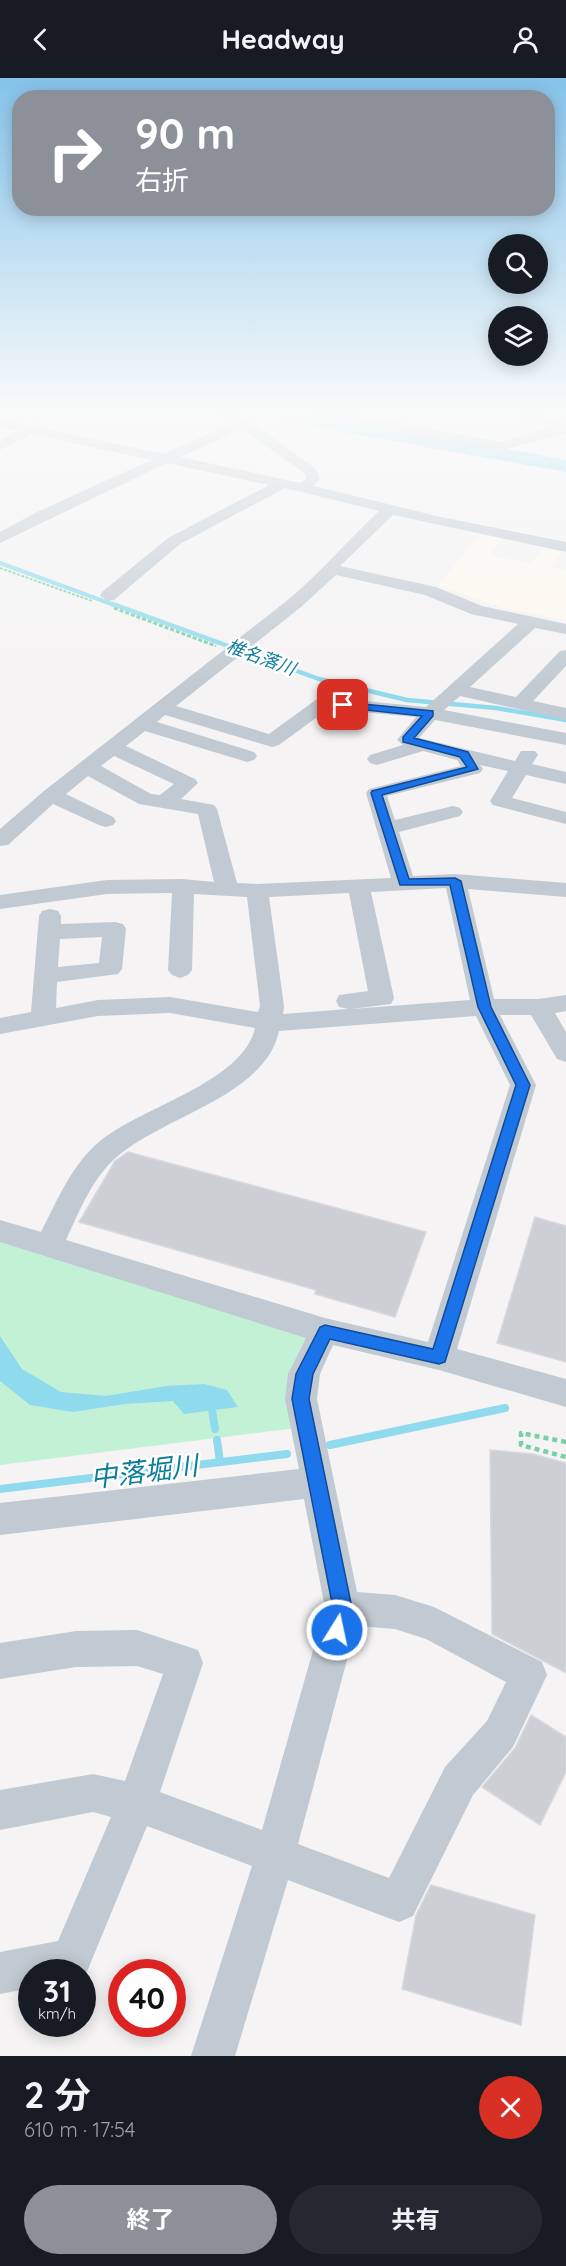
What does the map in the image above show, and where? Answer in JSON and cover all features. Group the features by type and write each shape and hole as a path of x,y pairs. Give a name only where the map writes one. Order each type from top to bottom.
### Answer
{"street":[{"path":"0,538 70,502"},
{"path":"108,596 174,541 247,502"},
{"path":"359,502 566,547"},
{"path":"0,840 51,795 295,603 332,569 334,563 389,510"},
{"path":"332,569 430,591 477,610 566,629"},
{"path":"532,621 456,689 407,740 566,778"},
{"path":"520,704 566,655"},
{"path":"456,689 566,714"},
{"path":"161,708 272,741 324,703 430,714 566,739"},
{"path":"141,723 248,756"},
{"path":"541,735 500,801 566,818"},
{"path":"377,759 423,745"},
{"path":"112,747 188,783 164,802"},
{"path":"404,883 376,793 473,769 464,755"},
{"path":"87,767 146,800 207,809 227,889"},
{"path":"51,795 106,821"},
{"path":"387,828 453,812"},
{"path":"439,1357 523,1085 484,1007 455,881"},
{"path":"0,902 107,887 183,886 257,891 455,881 566,890"},
{"path":"272,1015 381,998 358,885"},
{"path":"180,970 183,886"},
{"path":"48,1246 87,1176 108,1149 138,1128 219,1089 243,1070 258,1050 272,1015 257,891"},
{"path":"44,1016 51,895"},
{"path":"46,976 110,969 115,929 49,932"},
{"path":"0,1026 44,1016 98,1008 170,1005 272,1015 539,1007 566,1003"},
{"path":"539,1007 566,1053"},
{"path":"0,1231 325,1331 439,1357 566,1393"},
{"path":"213,2056 275,1857 343,1608 301,1399 304,1374 325,1331"},
{"path":"0,1519 319,1482"},
{"path":"0,1810 93,1793 137,1803 399,1902 459,1781 500,1734 529,1675 434,1624 395,1612 343,1608"},
{"path":"0,1662 76,1649 137,1648 185,1663 137,1803 71,1959 0,1973"}],"path":[{"path":"566,1443 521,1433 521,1445 566,1457"}],"shaded area":[{"path":"482,533 503,538 490,555 531,564 545,546 565,550 550,567 566,570 566,620 503,608 438,585"}],"green space":[{"path":"0,1231 325,1331 305,1427 0,1465"}],"water":[{"path":"0,1336 22,1369 61,1392 106,1396 166,1386 204,1384 227,1390 238,1407 184,1414 173,1401 125,1404 73,1412 30,1405 0,1381"}],"building":[{"path":"128,1152 426,1232 395,1317 315,1294 316,1290 79,1222 115,1161"},
{"path":"535,1217 566,1226 566,1362 497,1343"},
{"path":"490,1450 533,1454 566,1463 566,1673 492,1634"},
{"path":"531,1715 566,1737 566,1772 540,1825 482,1787 515,1748"},
{"path":"431,1885 535,1915 521,2025 402,1989 416,1915"}],"waterway":[{"name":"椎名落川","path":"0,563 117,606"},
{"name":"椎名落川","path":"113,604 319,679 407,700 496,708 566,720"},
{"name":"中落堀川","path":"330,1445 505,1408"},
{"path":"212,1410 215,1429"},
{"path":"217,1440 220,1462"},
{"name":"中落堀川","path":"0,1489 287,1454"}],"route":[{"path":"337,1630 343,1608 319,1482 305,1427 301,1399 304,1374 325,1331 439,1357 523,1085 484,1007 455,881 404,883 376,793 473,769 464,755 407,740 430,714 343,705"}]}
